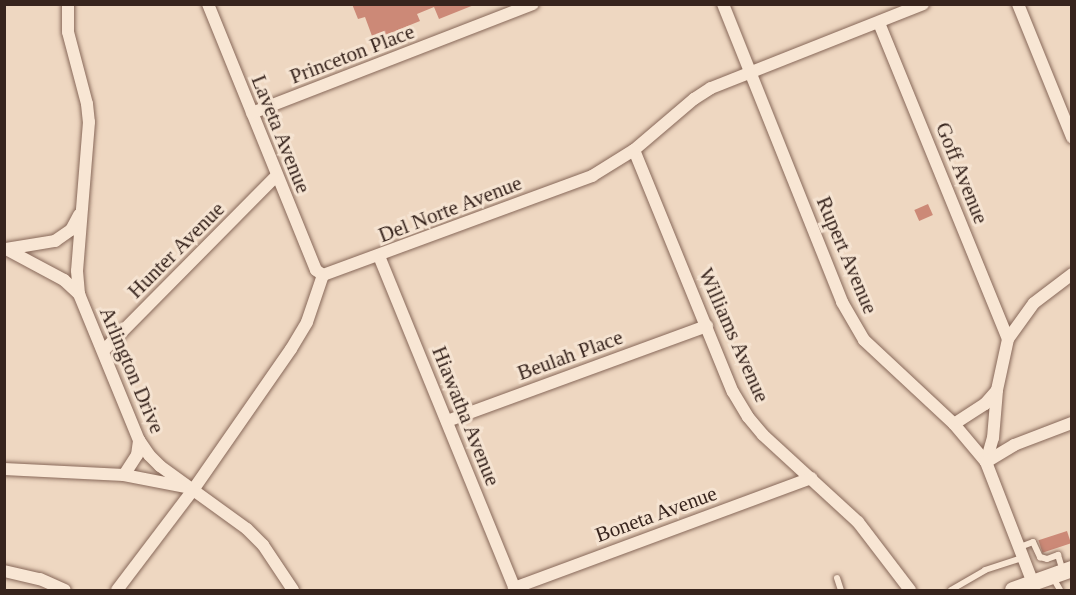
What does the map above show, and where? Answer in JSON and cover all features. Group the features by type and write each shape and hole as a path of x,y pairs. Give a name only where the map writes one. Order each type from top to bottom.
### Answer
{"main road":[{"path":"1013,591 1033,583 1062,577"}],"street":[{"name":"Arlington Drive","path":"68,4 68,32 87,104 89,122 76,271 79,294 139,440 160,466 247,529 262,545 293,591"},
{"name":"Laveta Avenue","path":"208,4 276,176 316,270 323,275"},
{"name":"Princeton Place","path":"252,113 533,4"},
{"name":"Rupert Avenue","path":"723,4 842,302 855,325 878,354 954,424 986,462 1033,583"},
{"name":"Del Norte Avenue","path":"323,275 592,176 634,150 694,99 711,88 923,4"},
{"path":"1018,4 1071,137"},
{"name":"Goff Avenue","path":"879,23 1008,339"},
{"name":"Williams Avenue","path":"634,150 733,392 748,417 763,435 858,522 910,591"},
{"name":"Hunter Avenue","path":"103,351 276,176"},
{"name":"Arlington Drive","path":"5,249 55,241 71,230 83,208"},
{"path":"5,249 64,280 79,294"},
{"name":"Hiawatha Avenue","path":"379,256 515,589"},
{"path":"986,462 993,438 997,390 1008,339 1034,303 1071,274"},
{"path":"117,591 194,490 307,322 323,275"},
{"name":"Beulah Place","path":"447,421 707,326"},
{"path":"954,424 985,404 997,390"},
{"path":"986,462 1014,445 1071,423"},
{"path":"124,475 137,455 139,440"},
{"path":"4,469 124,475 194,490"},
{"name":"Boneta Avenue","path":"515,589 811,478"},
{"path":"4,571 40,579 65,591"}],"lane":[{"path":"951,591 985,570 1022,552 1033,542 1040,557 1047,559 1058,555 1062,577"},
{"path":"837,578 841,591"}],"building":[{"path":"352,4 474,5 439,19 434,7 417,14 420,21 378,38 377,34 372,36 365,17 358,19"},
{"path":"928,204 933,215 919,221 914,210"},
{"path":"1067,531 1071,543 1042,553 1038,540"}]}
